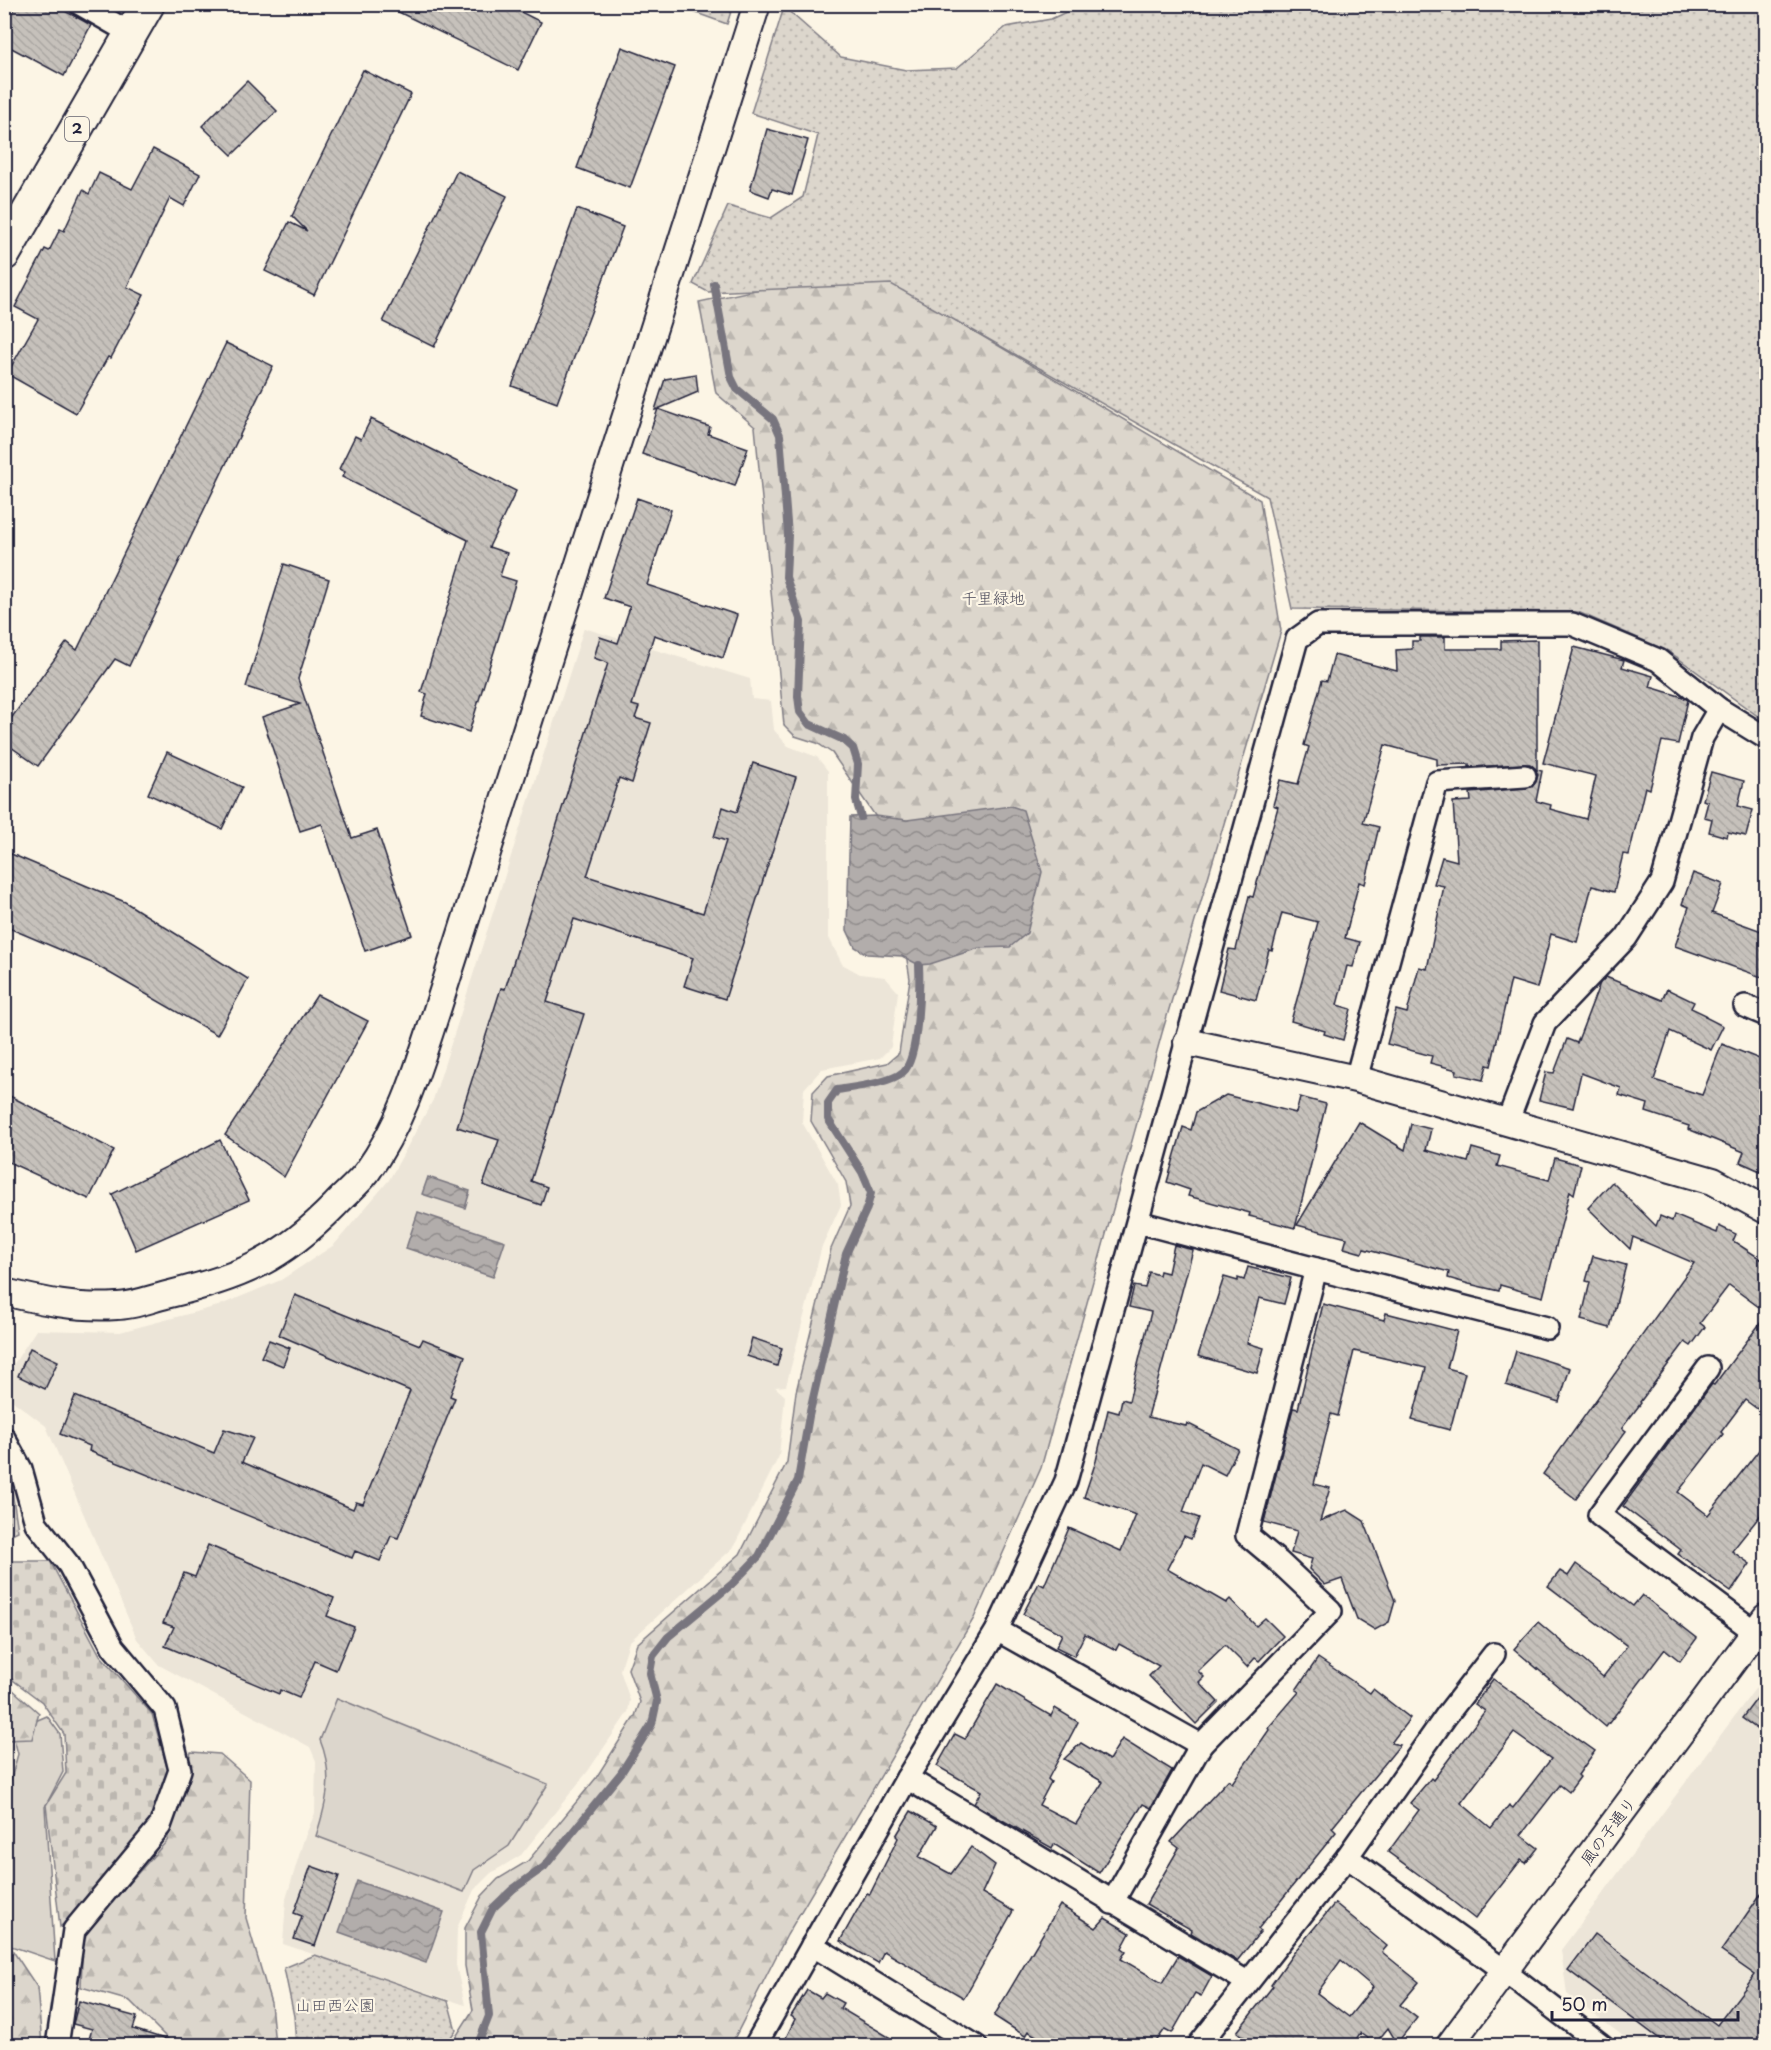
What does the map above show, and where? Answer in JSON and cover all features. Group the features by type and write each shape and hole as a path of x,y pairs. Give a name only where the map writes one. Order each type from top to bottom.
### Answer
{"main road":[{"name":"2","path":"4,254 148,4"}],"street":[{"path":"80,4 132,34"},
{"path":"4,1292 56,1305 118,1306 207,1285 241,1273 267,1261 314,1226 366,1172 397,1121 410,1091 437,1010 757,4"},
{"path":"755,2046 907,1778 997,1630 1066,1481 1297,639 1318,624 1572,624 1658,660 1719,709 1767,738"},
{"path":"1507,1123 1545,1023 1626,938 1662,882 1702,738 1719,709"},
{"path":"1356,1079 1437,782 1525,776"},
{"path":"1745,1006 1767,1015"},
{"path":"1187,1042 1356,1079 1713,1181 1767,1210"},
{"path":"1138,1222 1547,1328"},
{"path":"1113,1903 1201,1745 1332,1611 1246,1535 1316,1269"},
{"path":"1708,1368 1599,1515 1761,1624"},
{"path":"4,1438 21,1469 36,1523 69,1565 114,1647 165,1708 180,1770 160,1826 74,1930 57,2046"},
{"name":"風の子通り","path":"1449,2046 1761,1624"},
{"path":"997,1630 1201,1745"},
{"path":"1198,2046 1347,1857 1446,1716 1494,1654"},
{"path":"907,1778 1247,1982"},
{"path":"1347,1857 1505,1971 1603,2046"},
{"path":"812,1946 963,2042"}],"shaded area":[{"path":"584,628 750,679 752,699 771,701 774,730 788,746 817,757 828,771 828,936 842,964 860,974 885,977 898,992 891,1047 880,1058 822,1069 804,1089 802,1122 838,1185 841,1205 822,1246 786,1386 775,1387 785,1396 779,1456 733,1548 629,1642 620,1670 630,1700 628,1712 588,1771 521,1855 491,1873 474,1890 457,1928 456,1965 465,2005 283,1944 286,1899 304,1839 315,1813 316,1761 310,1747 159,1665 137,1639 46,1426 5,1395 4,1379 36,1330 120,1332 218,1306 281,1280 334,1245 389,1180 433,1100"},
{"path":"1766,1674 1766,2043 1765,2045 1635,2045 1567,1994 1561,1950"},
{"path":"5,1720 15,1753 5,1793"}],"green space":[{"path":"674,5 733,5 727,24"},
{"path":"1081,5 1766,5 1766,722 1668,651 1578,612 1292,609 1267,497 891,284 708,292 693,284 728,206 771,218 803,197 818,135 751,113 784,7 841,57 906,70 957,68 1006,27 1051,19"},
{"name":"千里緑地","path":"865,267 1260,500 1281,631 1162,1033 1041,1468 974,1618 787,1935 731,2045 450,2046 473,2010 465,1966 465,1928 482,1896 498,1879 528,1861 596,1778 635,1716 640,1702 628,1669 637,1644 740,1554 787,1462 796,1392 831,1249 850,1206 846,1182 811,1121 813,1092 828,1076 887,1063 899,1053 910,979 887,833 832,753 817,743 795,736 784,725 755,427 716,393 699,302"},
{"path":"4,1465 11,1484 18,1531 5,1537"},
{"path":"13,1561 50,1561 100,1655 152,1714 168,1771 149,1823 78,1910 60,1927 46,1805 66,1773 64,1734 42,1702 5,1674 4,1572"},
{"path":"4,1682 39,1713 32,1739 5,1740"},
{"path":"337,1698 548,1784 509,1846 474,1870 464,1892 316,1836 326,1800 328,1776 320,1740"},
{"path":"47,1716 60,1734 63,1772 45,1807 55,1961 5,1944 5,1800 18,1754 12,1731"},
{"path":"191,1752 220,1754 250,1780 246,1918 271,2003 275,2045 181,2046 172,2043 130,2001 81,1987 83,1934 167,1841"},
{"path":"11,1948 37,1987 42,2045 5,2045 5,1950"},
{"name":"山田西公園","path":"315,1955 448,2001 456,2030 445,2045 296,2045 294,2016 284,1968"}],"water":[{"path":"1011,806 1023,810 1042,872 1027,933 1010,947 979,948 930,964 919,965 902,956 867,954 855,947 847,930 850,817 875,816 907,820"},
{"path":"428,1177 470,1191 465,1208 422,1194"},
{"path":"418,1212 505,1241 493,1277 406,1248"},
{"path":"357,1881 444,1912 426,1963 339,1932"}],"building":[{"path":"16,4 52,4 91,25 64,76 4,44 4,27"},
{"path":"382,4 505,4 541,22 518,70"},
{"path":"622,47 675,67 630,188 577,168"},
{"path":"363,70 411,94 314,295 265,271 289,222 307,231 292,216"},
{"path":"247,81 277,111 232,155 202,126"},
{"path":"767,129 808,140 792,195 772,189 769,197 750,190"},
{"path":"153,149 200,174 184,206 170,198 127,287 144,295 111,358 108,357 76,413 7,374 38,319 15,307 45,249 49,251 60,229 64,231 83,190 89,194 99,173 132,189"},
{"path":"457,171 507,196 434,347 383,322"},
{"path":"577,209 623,227 557,403 512,386"},
{"path":"226,343 273,366 129,666 115,659 38,766 4,742 4,728 67,642 77,650"},
{"path":"696,374 698,392 655,410 665,379"},
{"path":"658,409 710,427 708,434 748,448 735,486 642,454"},
{"path":"371,419 516,491 489,547 507,553 500,576 516,581 469,732 421,716 427,694 421,692 468,540 342,477 345,472 339,469 355,436 361,439"},
{"path":"637,498 671,510 647,585 737,615 723,658 654,635 632,705 639,707 635,718 651,723 632,783 619,778 587,876 703,913 726,841 714,837 723,807 737,812 753,763 796,777 725,999 684,986 693,958 574,919 547,1002 584,1014 531,1181 547,1187 541,1205 483,1185 499,1140 457,1127 501,988 505,989 608,663 594,658 600,637 618,643 630,607 604,598"},
{"path":"284,564 329,579 298,679 352,838 377,830 412,935 365,951 322,824 300,831 262,717 300,704 246,687"},
{"path":"1420,637 1445,637 1445,649 1501,649 1501,641 1537,640 1537,770 1542,771 1536,801 1551,805 1550,809 1586,819 1596,776 1543,763 1574,647 1624,660 1622,667 1653,676 1650,687 1688,700 1678,744 1662,741 1650,789 1645,787 1629,855 1623,854 1614,892 1592,886 1577,942 1551,934 1537,988 1511,980 1491,1066 1487,1065 1483,1080 1456,1074 1457,1070 1430,1063 1432,1056 1387,1044 1396,1010 1407,1013 1419,967 1427,969 1444,886 1434,884 1442,857 1457,861 1453,802 1471,801 1470,793 1532,787 1538,775 1530,764 1469,767 1469,764 1437,765 1437,759 1385,745 1363,823 1379,827 1365,884 1359,882 1345,938 1360,942 1353,967 1347,966 1337,1005 1351,1009 1343,1040 1324,1034 1325,1031 1291,1021 1318,922 1282,913 1272,951 1269,950 1256,1000 1219,990 1229,949 1236,950 1249,896 1253,897 1278,807 1273,805 1280,780 1298,784 1309,747 1304,745 1322,680 1327,681 1334,655 1397,671 1396,650 1412,649 1412,641 1420,641"},
{"path":"167,752 242,787 222,829 148,794"},
{"path":"1711,772 1744,781 1738,806 1753,810 1746,836 1728,832 1727,837 1709,832 1712,819 1704,817 1708,802 1703,800"},
{"path":"4,851 125,902 248,979 217,1035 94,964 4,926"},
{"path":"1693,873 1723,884 1712,913 1767,933 1767,979 1675,946 1689,907 1682,904"},
{"path":"1606,977 1662,1000 1667,989 1694,1002 1691,1008 1723,1026 1711,1050 1670,1031 1654,1080 1702,1095 1722,1044 1767,1062 1767,1174 1740,1162 1744,1152 1688,1129 1689,1126 1646,1112 1648,1104 1619,1095 1621,1088 1581,1073 1573,1108 1539,1100 1546,1072 1554,1073 1567,1039 1577,1043 1600,983"},
{"path":"317,995 368,1021 284,1177 225,1135"},
{"path":"4,1093 114,1150 89,1199 4,1160"},
{"path":"1226,1095 1296,1113 1300,1097 1326,1104 1295,1228 1188,1196 1190,1190 1167,1182 1183,1127 1191,1130 1196,1112"},
{"path":"1359,1122 1405,1150 1411,1124 1431,1129 1426,1150 1468,1162 1472,1148 1500,1156 1497,1166 1549,1180 1555,1158 1581,1165 1574,1194 1570,1191 1543,1297 1500,1285 1499,1291 1469,1284 1448,1278 1449,1272 1364,1249 1362,1253 1344,1248 1347,1238 1297,1225"},
{"path":"220,1140 249,1200 136,1250 112,1194"},
{"path":"1612,1182 1656,1226 1660,1216 1672,1221 1674,1215 1717,1233 1719,1226 1736,1234 1733,1241 1767,1263 1767,1313 1729,1285 1700,1323 1705,1327 1691,1346 1685,1342 1640,1402 1622,1428 1626,1431 1576,1499 1543,1474 1694,1263 1633,1237 1630,1249 1588,1208"},
{"path":"1174,1245 1193,1250 1148,1417 1186,1426 1187,1423 1238,1449 1225,1475 1201,1463 1183,1512 1199,1518 1191,1539 1184,1536 1167,1569 1226,1603 1230,1599 1256,1626 1265,1618 1283,1636 1259,1661 1255,1658 1247,1667 1225,1645 1198,1671 1204,1677 1199,1682 1218,1702 1196,1724 1149,1676 1159,1666 1119,1644 1116,1650 1085,1634 1074,1656 1056,1647 1062,1634 1023,1614 1039,1583 1044,1586 1069,1528 1121,1551 1136,1515 1084,1497 1096,1461 1108,1410 1119,1413 1122,1399 1129,1401 1151,1312 1129,1307 1134,1286 1145,1288 1149,1272 1159,1275 1160,1271 1168,1273"},
{"path":"1593,1256 1626,1265 1610,1328 1581,1320 1590,1282 1586,1281"},
{"path":"1248,1267 1291,1278 1284,1304 1259,1298 1247,1343 1264,1348 1257,1373 1198,1356 1224,1277 1238,1281 1238,1278 1244,1280"},
{"path":"295,1295 420,1345 423,1339 465,1356 450,1396 455,1398 398,1538 391,1536 380,1561 355,1551 352,1558 89,1451 90,1446 60,1434 75,1396 214,1453 224,1429 253,1438 242,1462 353,1509 356,1502 363,1504 410,1391 279,1335"},
{"path":"1323,1304 1384,1320 1386,1313 1457,1331 1447,1368 1465,1373 1450,1430 1412,1420 1426,1368 1354,1351 1338,1416 1331,1414 1314,1484 1330,1488 1320,1521 1347,1510 1364,1521 1395,1601 1389,1622 1375,1630 1357,1619 1342,1579 1325,1585 1309,1569 1312,1559 1291,1553 1297,1531 1264,1522 1293,1408 1298,1409"},
{"path":"1767,1314 1767,1416 1745,1400 1721,1432 1723,1434 1678,1492 1708,1515 1767,1440 1767,1507 1732,1551 1750,1564 1731,1592 1678,1554 1681,1550 1623,1506 1712,1384 1714,1385"},
{"path":"752,1338 782,1348 777,1366 747,1356"},
{"path":"269,1340 290,1348 283,1366 261,1357"},
{"path":"30,1348 58,1361 45,1389 18,1376"},
{"path":"1516,1351 1570,1368 1559,1402 1506,1385"},
{"path":"208,1545 334,1598 327,1616 354,1627 336,1670 315,1661 299,1698 280,1690 279,1694 165,1646 174,1627 163,1623 184,1573 195,1577"},
{"path":"1576,1564 1633,1606 1642,1595 1697,1638 1680,1661 1665,1649 1606,1727 1514,1649 1538,1622 1603,1677 1627,1646 1548,1586 1560,1571 1568,1576"},
{"path":"1318,1658 1370,1693 1373,1689 1410,1718 1391,1743 1400,1745 1332,1828 1336,1832 1258,1929 1261,1931 1237,1961 1191,1933 1192,1930 1146,1904 1179,1848 1171,1842 1228,1780 1232,1783 1269,1730 1268,1728 1299,1692 1296,1690"},
{"path":"1493,1679 1595,1751 1569,1792 1560,1785 1521,1835 1538,1848 1526,1863 1521,1860 1475,1919 1388,1852 1419,1810 1410,1803 1431,1778 1433,1780 1485,1711 1475,1704","holes":["1514,1733 1551,1759 1513,1808 1509,1805 1491,1828 1461,1803"]},
{"path":"997,1684 1051,1716 1055,1708 1078,1722 1048,1779 1051,1782 1039,1805 1076,1824 1103,1782 1064,1759 1081,1743 1109,1760 1122,1739 1172,1770 1151,1808 1143,1804 1099,1873 1054,1844 1052,1848 974,1804 981,1791 937,1766 955,1734 965,1739"},
{"path":"1767,1685 1767,1736 1742,1718"},
{"path":"911,1811 937,1826 919,1857 951,1874 971,1847 995,1865 982,1893 1013,1911 964,1998 884,1951 878,1963 840,1941 867,1893 870,1894 898,1838 896,1836"},
{"path":"311,1866 339,1876 315,1946 294,1939 302,1916 294,1913"},
{"path":"1767,1885 1767,2039 1762,2046 1669,2046 1568,1970 1595,1934 1717,2025 1755,1975 1721,1951"},
{"path":"1335,1903 1387,1946 1382,1952 1419,1982 1400,2005 1417,2018 1397,2043 1388,2028 1375,2044 1360,2033 1352,2046 1254,2046 1237,2032 1273,1986 1271,1985 1295,1951","holes":["1341,1960 1373,1987 1349,2017 1317,1993"]},
{"path":"1060,1905 1096,1928 1105,1918 1130,1933 1122,1948 1126,1951 1121,1959 1162,1983 1178,1956 1212,1976 1201,1996 1195,1993 1172,2033 1165,2029 1153,2046 1052,2046 1028,2031 1025,2036 994,2016"},
{"path":"807,1990 821,1998 825,1993 843,2003 840,2008 904,2046 782,2046 795,2019 791,2016"},
{"path":"79,2001 137,2017 133,2029 171,2041 170,2046 87,2046 92,2029 73,2024"}],"waterway":[{"path":"714,284 731,377 737,389 773,419 780,435 788,535 786,577 801,622 798,696 800,712 809,724 844,740 853,748 858,764 856,800 861,817"},
{"path":"476,2046 489,2016 481,1932 493,1908 513,1889 544,1867 621,1773 652,1724 657,1701 650,1673 653,1656 668,1637 732,1584 759,1556 798,1480 809,1416 846,1254 867,1208 871,1193 862,1172 828,1119 828,1103 837,1090 890,1079 903,1072 908,1065 917,1021 919,965"}]}
